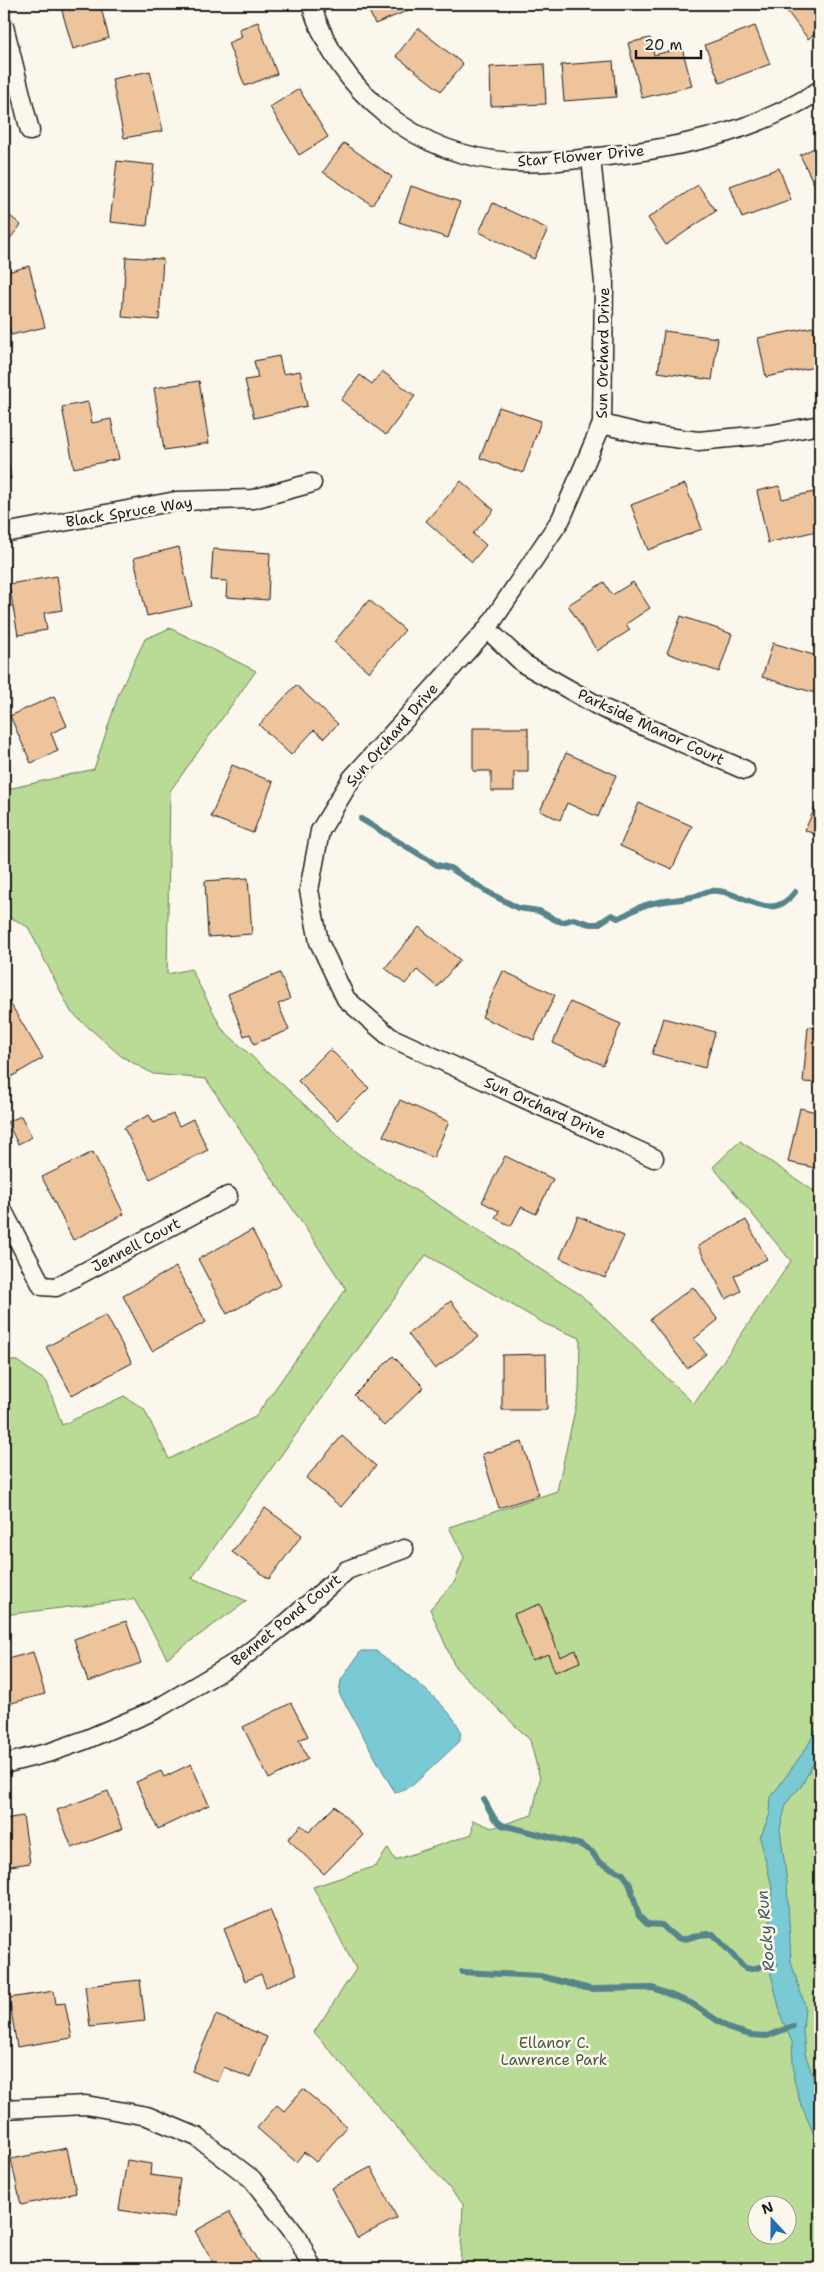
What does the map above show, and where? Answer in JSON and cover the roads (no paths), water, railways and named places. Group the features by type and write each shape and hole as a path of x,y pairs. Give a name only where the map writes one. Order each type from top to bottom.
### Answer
{"street":[{"name":"Star Flower Drive","path":"311,4 326,42 353,83 371,103 392,120 414,134 438,145 489,159 530,162 591,158 676,147 720,136 762,121 804,101 820,90"},
{"path":"4,26 30,130"},
{"name":"Sun Orchard Drive","path":"591,158 604,283 602,424 561,519 487,630 352,778 320,831 309,890 319,942 346,999 390,1037 654,1158"},
{"path":"602,424 643,434 698,442 773,434 820,425"},
{"name":"Black Spruce Way","path":"4,533 176,501 253,499 312,483"},
{"name":"Parkside Manor Court","path":"487,630 524,664 602,708 745,770"},
{"name":"Jennell Court","path":"4,1213 42,1286 56,1287 228,1196"},
{"name":"Bennet Pond Court","path":"4,1764 51,1752 85,1740 132,1720 190,1691 238,1661 265,1641 347,1570 404,1549"},
{"path":"4,2109 86,2105 147,2116 198,2137 252,2179 298,2238 312,2268"}],"water":[{"path":"361,1651 376,1651 409,1676 435,1698 455,1720 460,1730 460,1741 413,1785 395,1793 339,1693 341,1680"},
{"path":"820,1728 820,1750 801,1787 786,1804 780,1829 787,1882 791,1962 805,2006 803,2030 805,2053 820,2093 820,2148 800,2102 794,2080 792,2042 782,2019 768,1962 772,1887 760,1838 770,1814 771,1797 807,1747 815,1732"}],"waterway":[{"path":"361,819 437,865 450,868 491,894 518,908 539,911 563,922 573,919 590,924 598,924 612,915 618,918 648,904 692,897 710,891 721,891 765,906 775,906 785,902 795,892"},
{"name":"Rocky Run","path":"484,1800 494,1818 502,1825 581,1845 592,1852 599,1862 623,1874 629,1882 639,1916 647,1924 662,1925 677,1938 682,1939 713,1934 745,1968 752,1969 775,1963"},
{"path":"462,1972 540,1976 590,1989 653,1988 691,2003 730,2029 751,2035 767,2036 793,2026"}],"park label":[{"name":"Ellanor C. Lawrence Park","path":"554,2052"}]}
